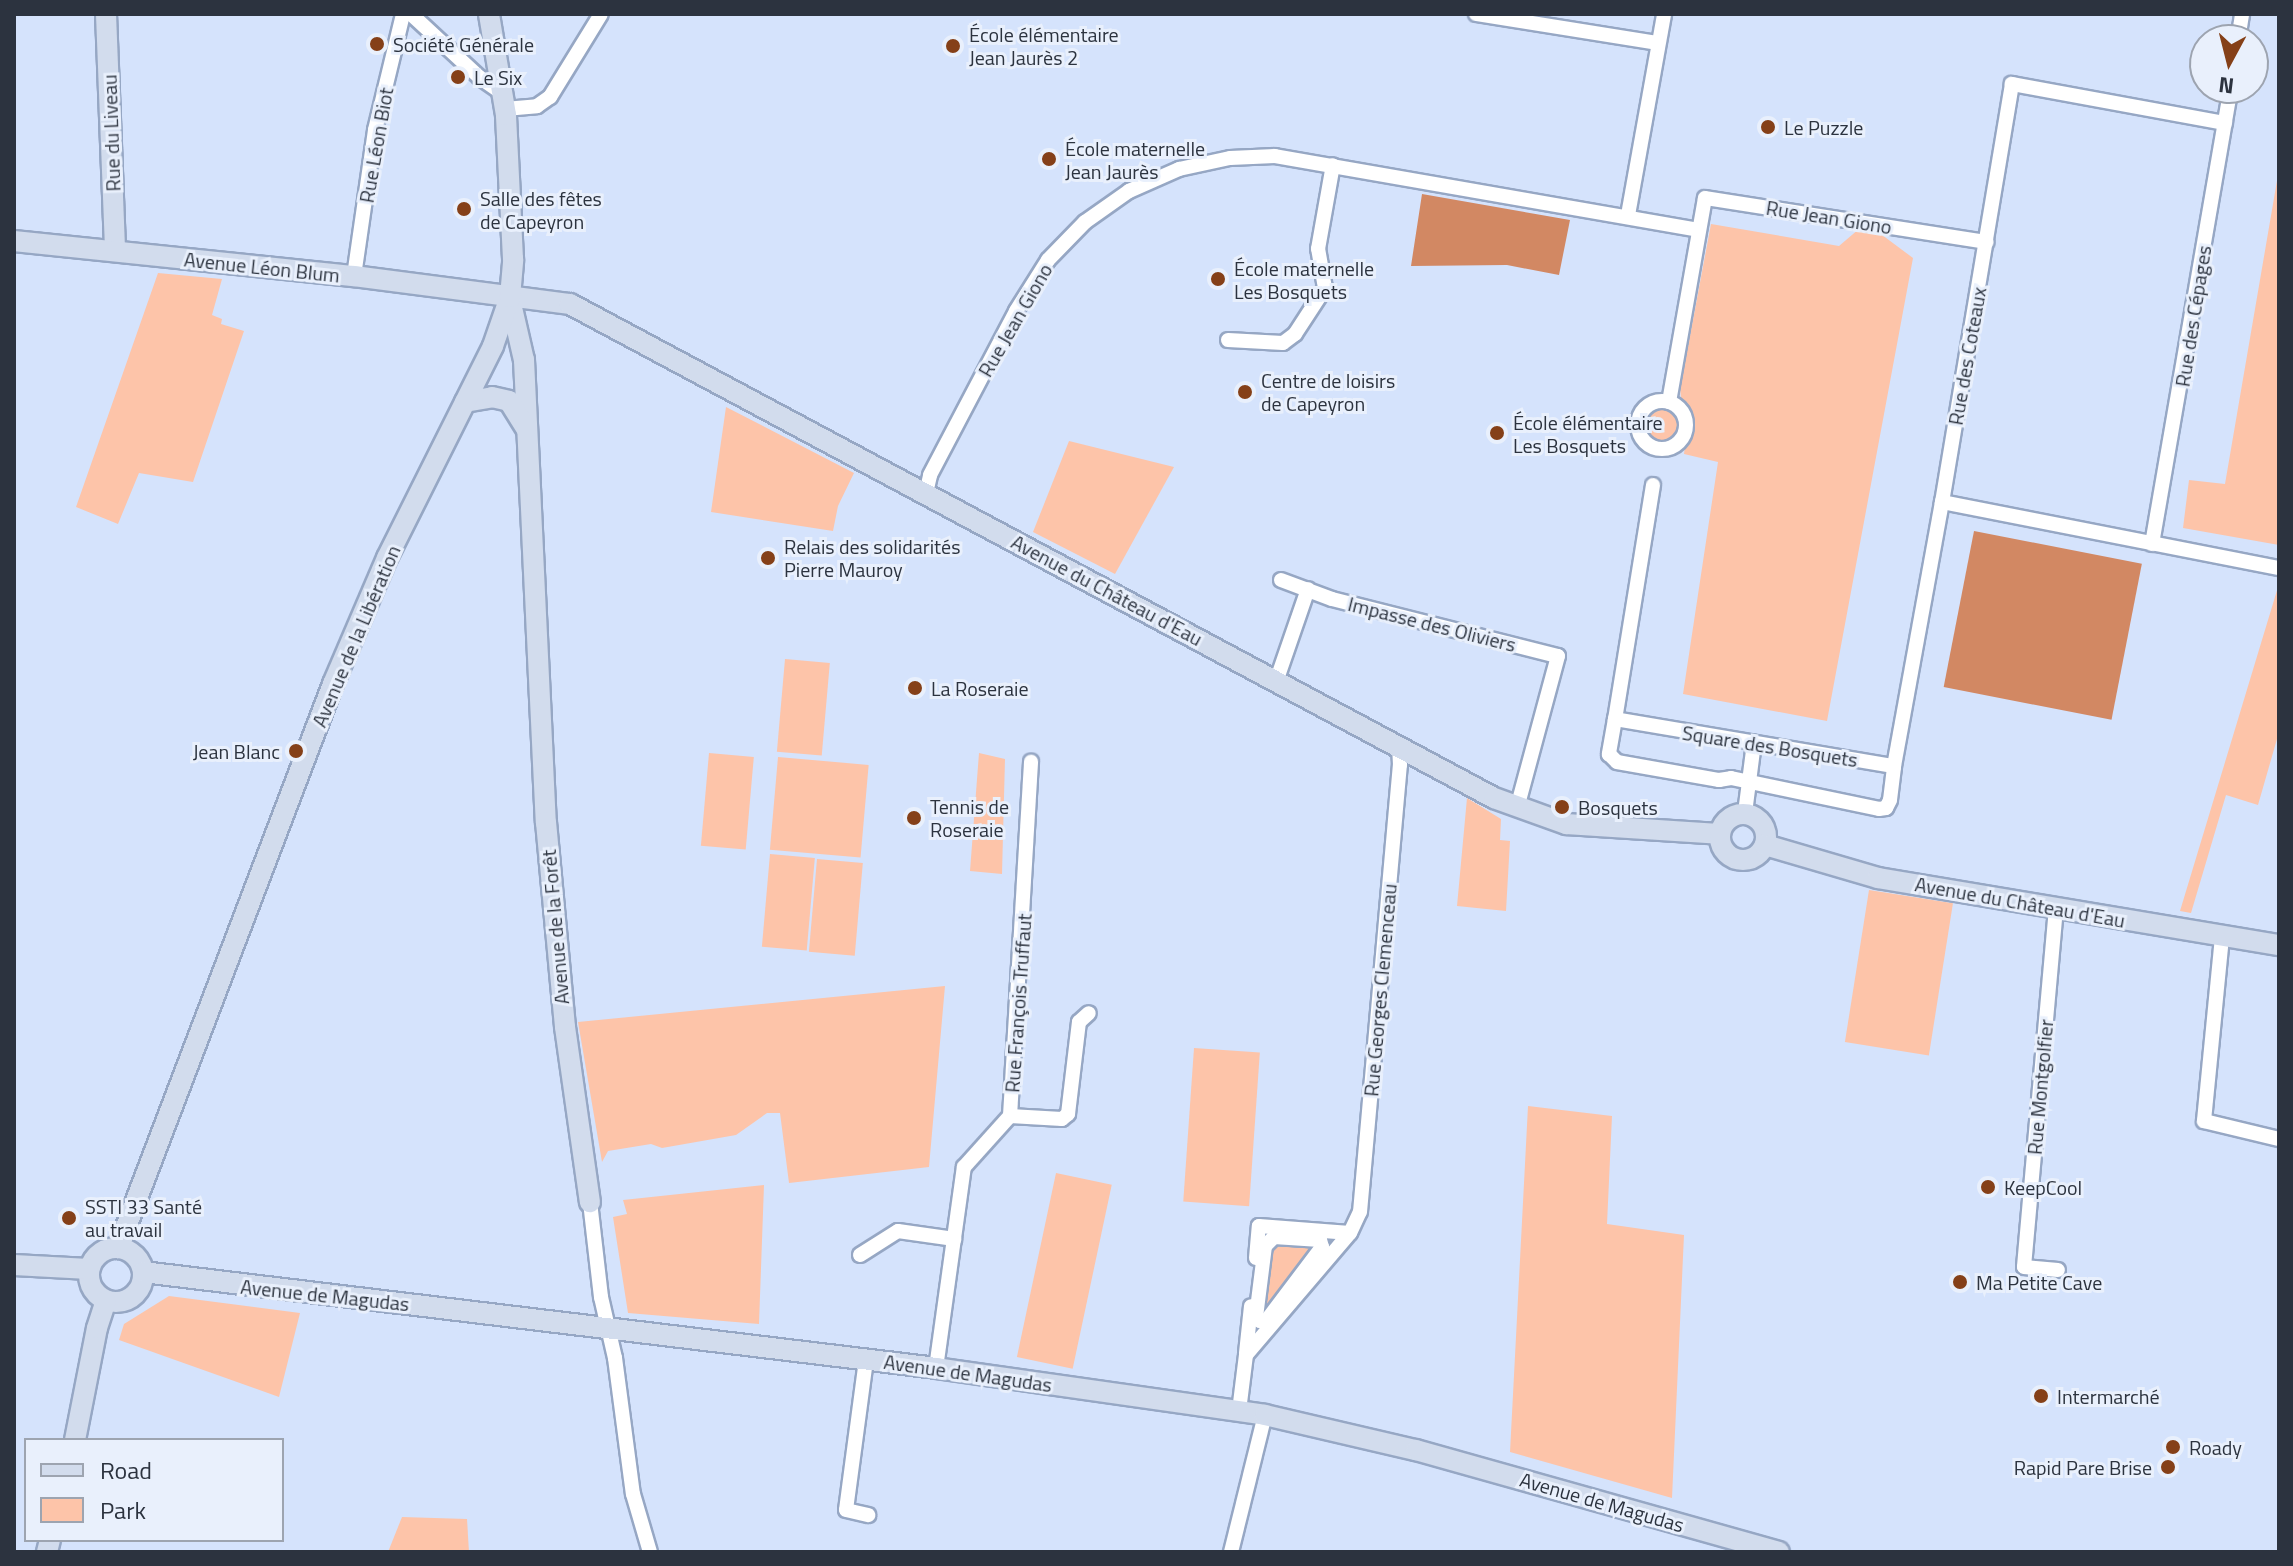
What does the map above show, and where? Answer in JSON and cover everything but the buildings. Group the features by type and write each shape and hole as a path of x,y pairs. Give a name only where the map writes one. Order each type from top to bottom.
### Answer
{"street":[{"name":"Rue du Liveau","path":"106,14 115,251"},
{"name":"Rue Léon Biot","path":"354,276 375,130 403,14"},
{"path":"411,14 504,101 537,106 550,97 601,14"},
{"name":"Avenue de la Libération","path":"118,1248 123,1226 333,684 387,558 493,346 510,297 513,259 504,101 489,14"},
{"path":"1476,14 1658,43"},
{"path":"1628,215 1664,14"},
{"name":"Rue des Coteaux","path":"1942,502 2012,84 2225,123"},
{"name":"Rue des Cépages","path":"2152,544 2228,104"},
{"name":"Rue Jean Giono","path":"926,493 930,475 1016,311 1048,260 1085,222 1129,191 1179,169 1230,158 1275,156 1628,215 1699,230"},
{"path":"1228,340 1283,343 1295,334 1325,288 1318,249 1333,165"},
{"name":"Rue Jean Giono","path":"1669,402 1705,198 1987,242"},
{"name":"Avenue Léon Blum","path":"14,241 354,276 510,297"},
{"name":"Avenue de la Forêt","path":"510,297 524,360 546,822 565,1027 633,1494 650,1552"},
{"name":"Avenue du Château d'Eau","path":"510,297 570,304 1517,808 1566,824 1597,829 1719,834"},
{"path":"465,402 492,397 509,401 528,431"},
{"path":"1653,485 1609,754 1617,762 1719,780 1731,778 1748,781 1879,809 1886,808 1890,800 1942,502 2279,568"},
{"name":"Impasse des Oliviers","path":"1281,580 1332,599 1558,656 1517,808"},
{"path":"1277,679 1308,589"},
{"name":"Square des Bosquets","path":"1615,719 1894,766"},
{"path":"1745,813 1754,743"},
{"name":"Rue Georges Clemenceau","path":"1246,1355 1350,1233 1360,1212 1400,765 1399,744"},
{"name":"Rue François Truffaut","path":"936,1368 964,1167 1010,1116 1031,762"},
{"path":"1745,813 1763,823 1765,845 1756,856 1734,859 1723,849 1719,834 1730,817 1745,813"},
{"name":"Avenue du Château d'Eau","path":"1765,845 1878,878 2279,945"},
{"name":"Rue Montgolfier","path":"2056,908 2024,1267 2058,1270"},
{"path":"2222,937 2204,1121 2279,1139"},
{"path":"1010,1116 1062,1119 1068,1114 1079,1022 1089,1013"},
{"path":"1239,1411 1259,1226 1350,1233"},
{"path":"860,1255 898,1231 954,1239"},
{"path":"1274,1237 1320,1240 1322,1247 1266,1321 1260,1321 1256,1317 1265,1246 1274,1237"},
{"path":"118,1248 134,1256 143,1272 142,1281 133,1297 125,1301 106,1301 90,1285 89,1269 103,1252 118,1248"},
{"path":"14,1265 89,1269"},
{"name":"Avenue de Magudas","path":"143,1272 936,1368 1265,1415 1416,1450 1739,1546 1779,1552"},
{"path":"75,1438 97,1328 106,1301"},
{"path":"866,1360 846,1510 868,1515"},
{"path":"1231,1552 1265,1415"}],"green space":[{"path":"2279,169 2279,545 2183,528 2189,480 2225,484"},
{"path":"1866,223 1913,258 1827,721 1683,694 1718,462 1684,454 1689,415 1682,405 1680,389 1711,224 1839,246"},
{"path":"158,273 222,279 212,315 222,319 221,324 244,331 193,482 139,473 118,524 76,507"},
{"path":"726,407 854,473 838,506 833,531 711,512"},
{"path":"1662,409 1674,413 1678,425 1674,437 1662,441 1650,437 1646,425 1650,413"},
{"path":"1069,441 1174,467 1115,574 1033,532"},
{"path":"2278,587 2279,732 2258,805 2226,795 2191,913 2180,911"},
{"path":"785,659 830,663 822,756 777,752"},
{"path":"709,753 754,757 746,850 701,846"},
{"path":"979,753 1005,759 1002,874 970,871"},
{"path":"778,757 869,765 861,858 770,850"},
{"path":"1467,798 1501,819 1500,840 1510,841 1506,911 1457,906"},
{"path":"770,854 815,858 807,951 762,947"},
{"path":"817,859 863,863 855,956 809,952"},
{"path":"1869,890 1953,903 1929,1055 1845,1042"},
{"path":"945,986 929,1167 789,1183 780,1113 767,1113 736,1135 662,1148 651,1144 608,1151 602,1162 578,1022"},
{"path":"1194,1048 1260,1053 1249,1206 1183,1202"},
{"path":"1528,1106 1612,1116 1607,1224 1684,1235 1672,1498 1510,1452"},
{"path":"1056,1173 1112,1185 1073,1369 1017,1357"},
{"path":"764,1185 759,1324 628,1313 613,1217 627,1214 623,1200"},
{"path":"1278,1240 1319,1243 1261,1316 1267,1250"},
{"path":"169,1296 300,1313 279,1397 119,1340 124,1324"},
{"path":"402,1517 467,1519 469,1552 388,1552"}],"shaded area":[{"path":"1422,194 1570,220 1559,275 1507,265 1411,266"},
{"path":"1974,531 2142,564 2112,720 1944,687"}],"place":[{"name":"Société Générale","path":"377,44"},
{"name":"École élémentaire Jean Jaurès 2","path":"953,46"},
{"name":"Le Six","path":"458,77"},
{"name":"Le Puzzle","path":"1768,127"},
{"name":"École maternelle Jean Jaurès","path":"1049,159"},
{"name":"Salle des fêtes de Capeyron","path":"464,209"},
{"name":"École maternelle Les Bosquets","path":"1218,279"},
{"name":"Centre de loisirs de Capeyron","path":"1245,392"},
{"name":"École élémentaire Les Bosquets","path":"1497,433"},
{"name":"Relais des solidarités Pierre Mauroy","path":"768,558"},
{"name":"La Roseraie","path":"915,688"},
{"name":"Jean Blanc","path":"296,751"},
{"name":"Bosquets","path":"1562,807"},
{"name":"Tennis de Roseraie","path":"914,818"},
{"name":"KeepCool","path":"1988,1187"},
{"name":"SSTI 33 Santé au travail","path":"69,1218"},
{"name":"Ma Petite Cave","path":"1960,1282"},
{"name":"Intermarché","path":"2041,1396"},
{"name":"Roady","path":"2173,1447"},
{"name":"Rapid Pare Brise","path":"2168,1467"}]}
